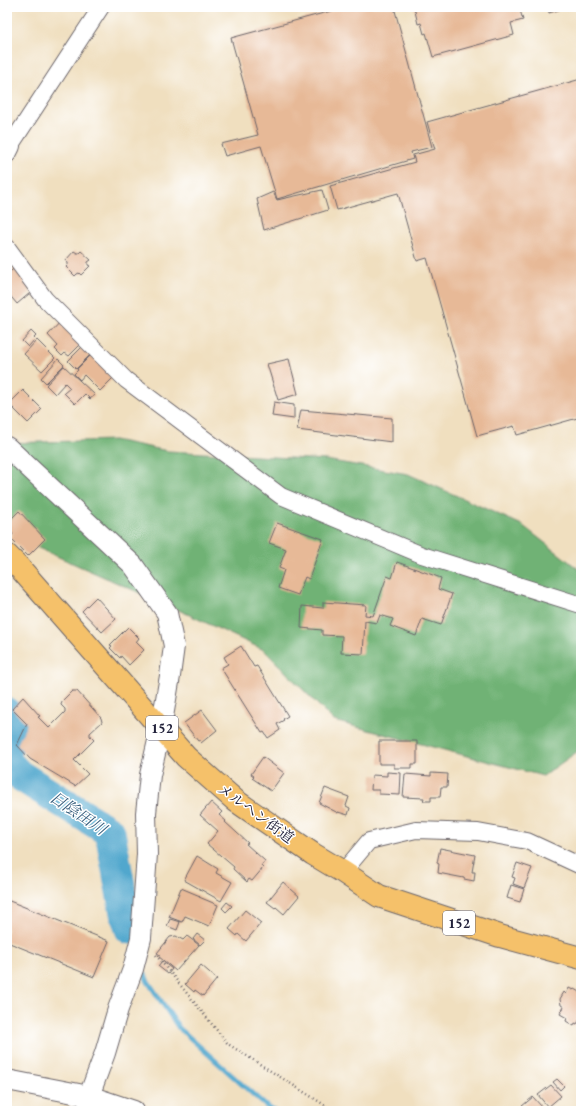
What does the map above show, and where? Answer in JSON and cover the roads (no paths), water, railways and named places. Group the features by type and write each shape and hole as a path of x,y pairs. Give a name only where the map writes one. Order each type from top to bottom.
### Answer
{"highway":[{"name":"メルヘン街道","path":"7,555 24,571 186,757 236,801 313,854 379,896 500,936 581,958"}],"street":[{"path":"8,145 101,7"},
{"path":"7,247 45,299 126,380 280,496 422,555 581,605"},
{"path":"7,447 133,565 167,613 174,646 161,728 150,775 146,813 147,854 142,938 118,1009 89,1104"},
{"path":"343,872 369,841 416,830 478,832 528,841 581,866"},
{"path":"7,1080 89,1104 134,1111"}],"waterway":[{"name":"日陰田川","path":"7,713 14,726 7,748"},
{"name":"日陰田川","path":"7,762 19,775 110,832 125,913 130,929"},
{"name":"日陰田川","path":"145,974 147,980 179,1028 266,1106 274,1111"}]}
